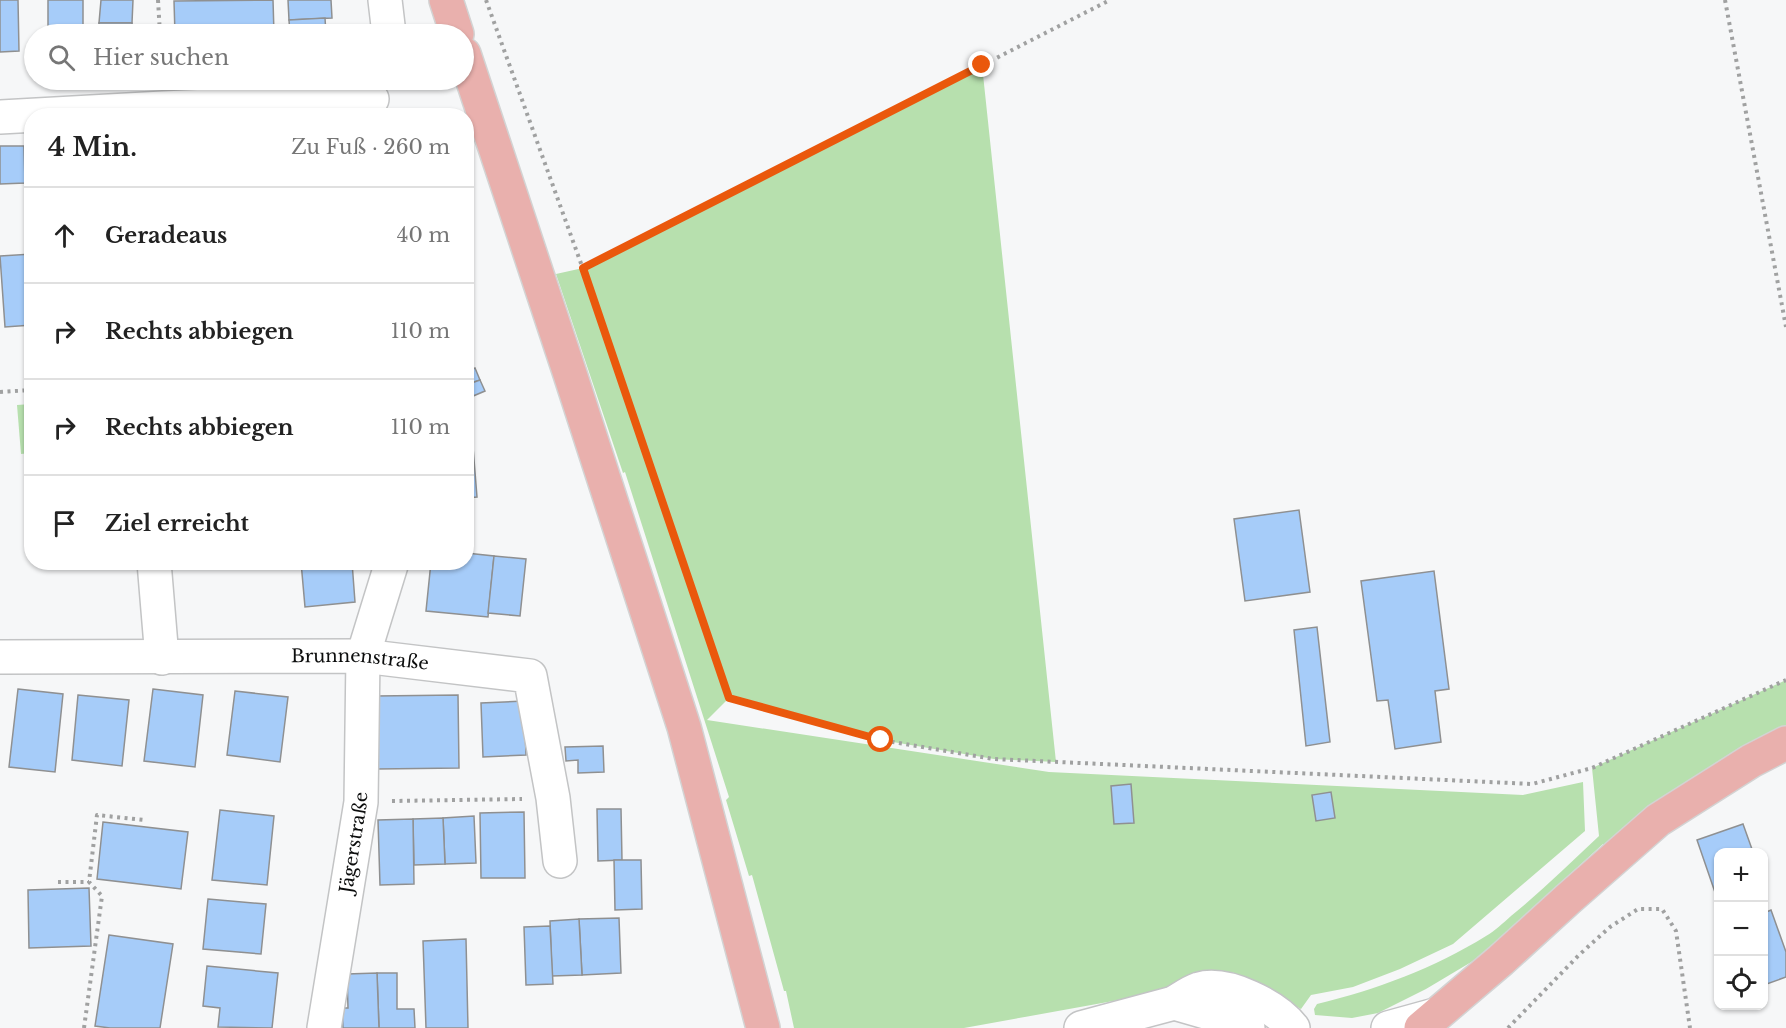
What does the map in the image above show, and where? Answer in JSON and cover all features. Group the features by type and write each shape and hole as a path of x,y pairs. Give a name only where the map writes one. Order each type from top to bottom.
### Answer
{"main road":[{"path":"446,0 454,24"},
{"path":"474,84 684,727 759,1012"},
{"path":"1428,1022 1658,820 1751,761 1786,743"}],"street":[{"path":"385,0 388,24"},
{"path":"163,108 376,98"},
{"path":"0,117 24,116"},
{"path":"155,570 162,658"},
{"name":"Jägerstraße","path":"324,1028 361,802 363,656 390,570"},
{"name":"Brunnenstraße","path":"0,657 363,656 530,676 553,798 560,861"},
{"path":"1081,1028 1174,1003 1201,988 1223,988 1247,996 1269,1007 1293,1028"},
{"path":"1174,1003 1230,1019 1248,1028"},
{"path":"1388,1028 1428,1022"}],"path":[{"path":"158,0 159,24"},
{"path":"486,0 583,268 729,698 881,740 994,759 1532,784 1592,768 1786,680"},
{"path":"583,268 1110,0"},
{"path":"1725,0 1786,327"},
{"path":"0,392 24,390"},
{"path":"361,802 553,798"},
{"path":"89,882 97,815 144,820"},
{"path":"58,882 89,882 102,896 84,1028"},
{"path":"1508,1028 1594,941 1610,927 1638,909 1662,909 1676,931 1690,1028"}],"green space":[{"path":"982,65 1056,762 994,759 881,740 729,698 707,720 1049,772 1523,795 1583,782 1585,831 1453,944 1400,969 1353,987 1311,995 1301,1009 1232,972 1211,972 1173,983 1163,992 964,1028 794,1028 786,991 784,991 752,875 749,876 726,800 729,797 625,472 623,473 556,274 583,268"},
{"path":"24,404 24,454 21,454 17,405"},
{"path":"1786,680 1786,743 1612,860 1603,844 1535,906 1500,942 1426,989 1378,1013 1352,1018 1315,1015 1314,1009 1317,1004 1404,977 1466,948 1493,932 1534,897 1599,836 1592,768"}],"building":[{"path":"0,0 18,0 19,51 0,52"},
{"path":"48,0 83,0 83,24 48,24"},
{"path":"101,0 133,0 132,23 99,23"},
{"path":"273,0 274,24 175,24 174,1"},
{"path":"288,0 331,0 332,18 289,20"},
{"path":"325,18 325,24 289,24 289,20"},
{"path":"99,23 132,23 132,24"},
{"path":"0,146 24,146 24,183 0,184"},
{"path":"24,254 24,326 5,327 0,256"},
{"path":"474,368 480,380 474,382"},
{"path":"480,380 485,391 474,396 474,382"},
{"path":"474,460 477,497 474,497"},
{"path":"1299,510 1310,592 1245,601 1234,519"},
{"path":"474,554 494,556 488,617 426,611 430,570 474,570"},
{"path":"494,556 526,559 520,616 488,613"},
{"path":"302,570 353,570 355,602 305,607"},
{"path":"1434,571 1449,689 1435,691 1441,742 1395,749 1388,700 1377,701 1361,581"},
{"path":"1317,627 1330,742 1306,746 1294,630"},
{"path":"18,689 63,694 55,772 9,767"},
{"path":"153,689 203,695 195,767 144,761"},
{"path":"235,691 288,697 280,762 227,755"},
{"path":"78,695 129,700 122,766 72,760"},
{"path":"458,695 459,768 377,769 376,696"},
{"path":"524,701 526,755 483,757 481,703"},
{"path":"603,746 604,772 578,773 578,760 566,761 565,747"},
{"path":"1131,784 1134,823 1114,824 1111,786"},
{"path":"1331,792 1335,818 1316,821 1312,795"},
{"path":"597,809 621,809 622,860 598,861"},
{"path":"220,810 274,816 267,885 212,880"},
{"path":"524,812 525,878 481,878 480,813"},
{"path":"474,816 476,863 445,864 443,818"},
{"path":"443,818 445,864 414,865 413,819"},
{"path":"413,819 414,884 380,885 378,820"},
{"path":"103,822 188,832 181,889 97,879"},
{"path":"1743,824 1752,848 1714,848 1714,889 1697,840"},
{"path":"614,860 641,860 642,909 615,910"},
{"path":"89,888 91,946 29,948 28,890"},
{"path":"208,899 266,904 261,954 203,949"},
{"path":"1771,910 1786,952 1786,977 1768,984 1768,956 1768,911"},
{"path":"619,918 621,973 582,975 579,919"},
{"path":"579,919 582,975 552,976 550,921"},
{"path":"550,926 553,984 526,985 524,927"},
{"path":"109,935 173,944 160,1028 95,1026"},
{"path":"466,939 468,1028 426,1028 423,941"},
{"path":"207,966 278,973 272,1028 218,1027 220,1008 203,1006"},
{"path":"377,973 397,973 397,1009 414,1009 415,1028 379,1028"},
{"path":"377,973 379,1028 343,1028 342,1008 348,1008 347,974"}],"route":[{"path":"881,740 729,698 583,268 982,65"}]}
